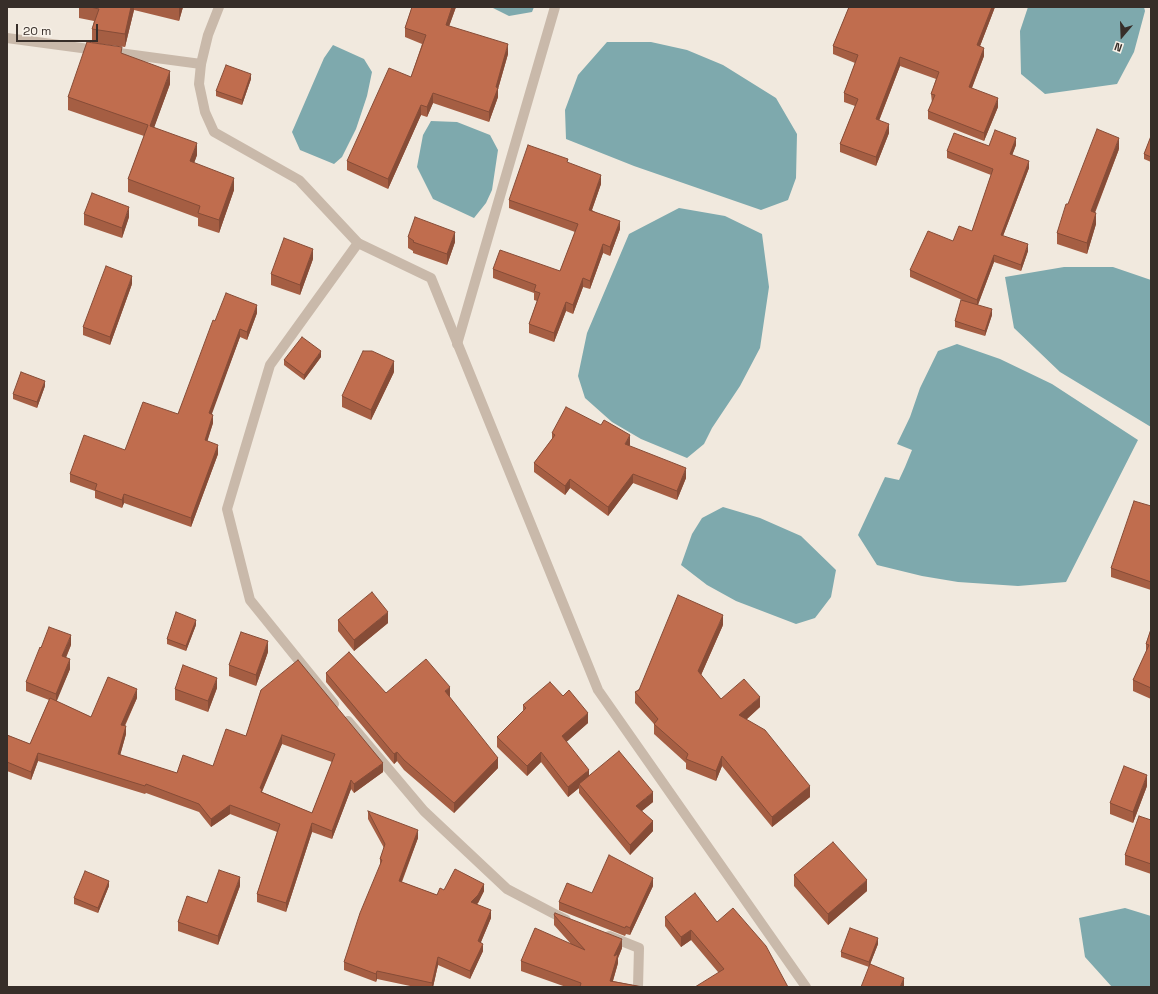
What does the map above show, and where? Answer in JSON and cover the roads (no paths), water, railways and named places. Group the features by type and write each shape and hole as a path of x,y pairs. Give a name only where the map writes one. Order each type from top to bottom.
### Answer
{"street":[{"path":"219,7 208,35 201,64 199,84 205,112 214,132 299,180 358,242 431,278 598,690 806,987"},
{"path":"457,344 555,7"},
{"path":"7,38 201,64"},
{"path":"358,242 270,365 227,509 250,600 424,812 508,889 561,918 576,924"},
{"path":"597,932 639,948 638,987"}],"water":[{"path":"491,7 534,7 532,12 509,16"},
{"path":"1028,7 1144,7 1145,11 1134,52 1117,84 1045,94 1021,74 1020,31"},
{"path":"607,42 651,42 687,50 723,65 776,98 797,134 796,178 788,200 761,210 634,166 566,139 565,110 578,75"},
{"path":"333,45 364,59 372,72 367,96 356,129 342,157 334,164 300,150 292,132 324,58"},
{"path":"431,121 457,122 490,135 498,150 492,190 486,203 474,218 433,199 417,167 423,135"},
{"path":"679,208 725,216 762,234 769,287 760,348 740,386 712,428 704,444 687,458 641,439 612,422 585,398 578,376 587,333 629,234"},
{"path":"1064,267 1113,267 1151,280 1151,427 1060,372 1014,328 1005,277"},
{"path":"957,344 1000,359 1052,384 1138,440 1066,582 1018,586 958,582 922,576 877,565 858,535 885,477 899,480 905,467 912,450 897,444 910,417 920,388 938,351"},
{"path":"723,507 760,518 801,536 836,570 831,597 815,618 796,624 736,601 707,585 681,565 692,534 702,518"},
{"path":"1125,908 1151,916 1151,987 1112,987 1085,957 1079,918"}]}
